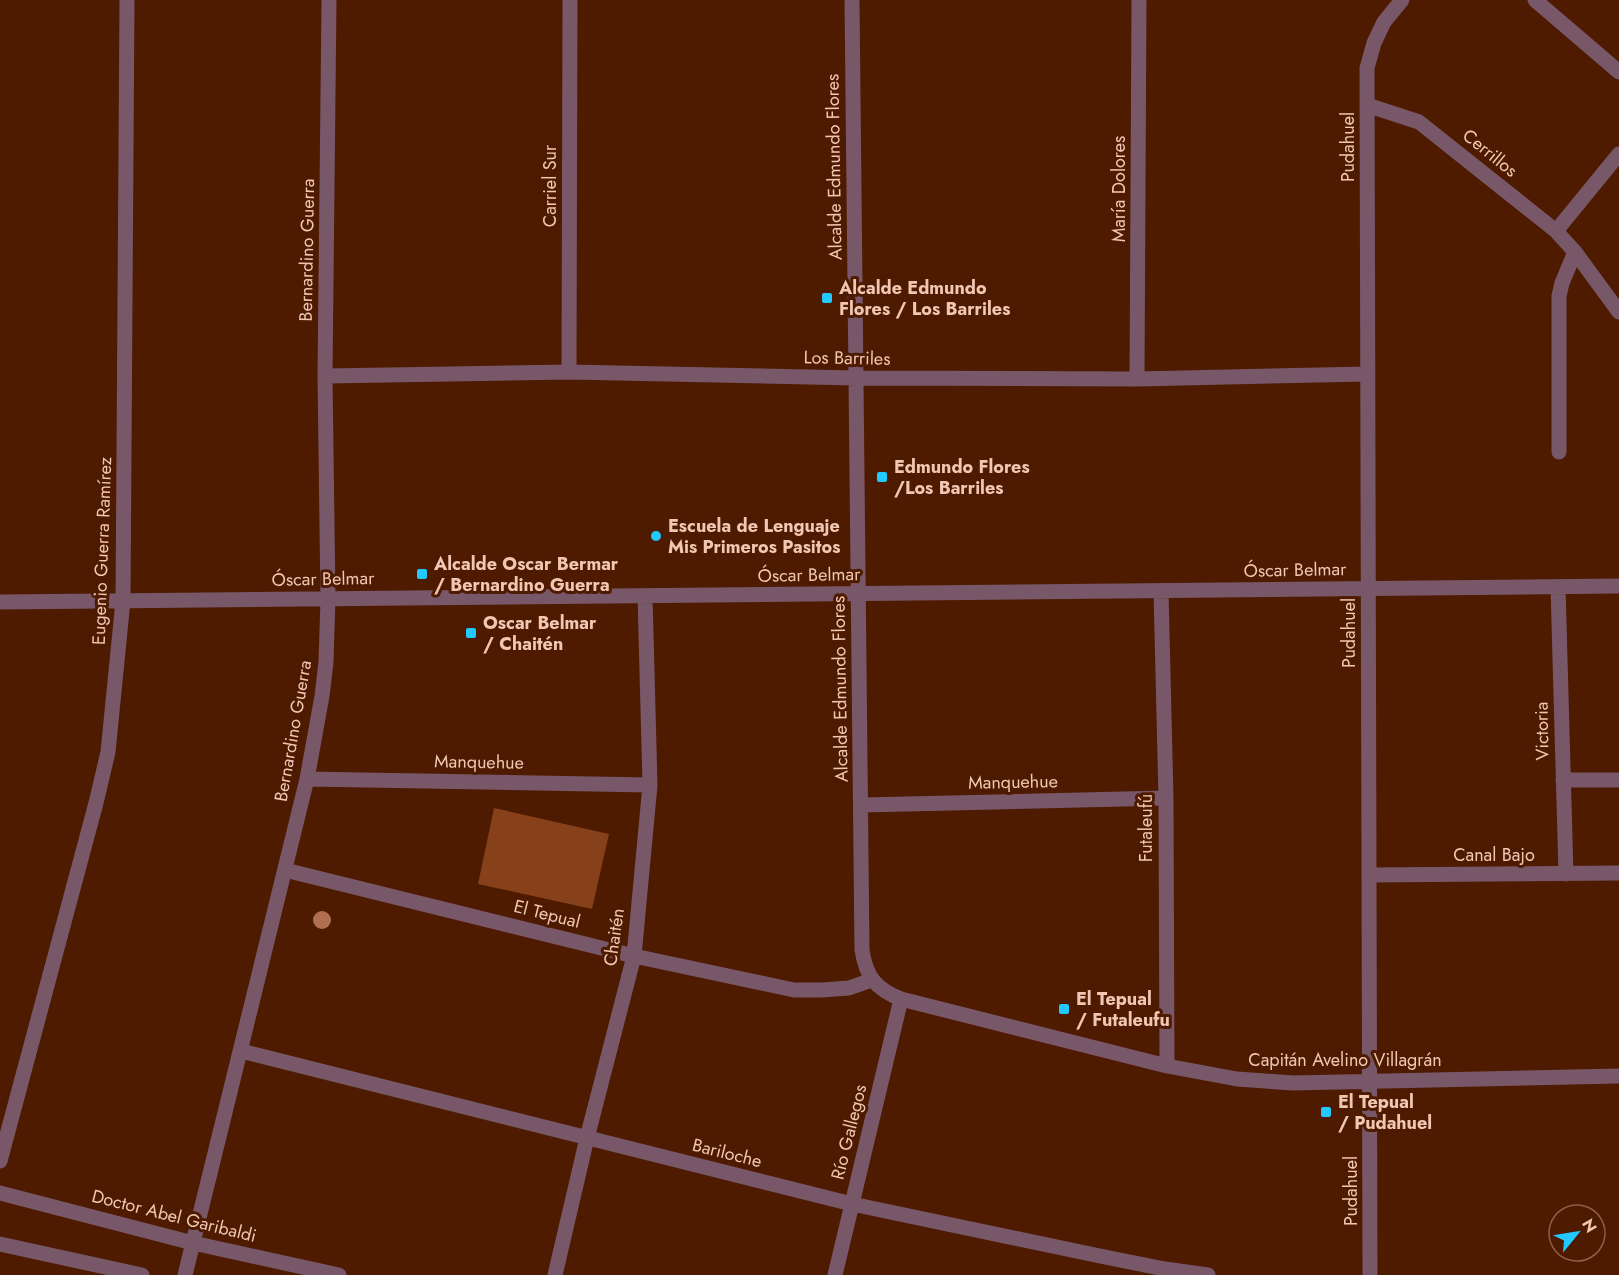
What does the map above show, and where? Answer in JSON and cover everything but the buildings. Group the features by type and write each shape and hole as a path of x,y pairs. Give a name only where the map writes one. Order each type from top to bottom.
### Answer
{"street":[{"name":"Eugenio Guerra Ramírez","path":"0,1161 108,752 123,601 128,0"},
{"name":"Bernardino Guerra","path":"185,1275 307,779 326,662 328,599 325,376 329,0"},
{"name":"Carriel Sur","path":"570,0 570,372"},
{"name":"Alcalde Edmundo Flores","path":"852,0 862,951 872,980"},
{"name":"María Dolores","path":"1137,379 1139,0"},
{"name":"Pudahuel","path":"1370,1275 1367,68 1374,42 1384,22 1402,0"},
{"path":"1535,0 1619,72"},
{"name":"Cerrillos","path":"1367,105 1419,122 1556,231 1575,252 1619,312"},
{"path":"1556,231 1619,154"},
{"path":"1559,452 1559,296 1575,252"},
{"name":"Los Barriles","path":"325,376 570,372 856,378 1137,379 1368,374"},
{"name":"Victoria","path":"1558,586 1566,874"},
{"name":"Óscar Belmar","path":"0,602 1619,586"},
{"name":"Futaleufú","path":"1161,591 1166,798 1167,1066"},
{"name":"Chaitén","path":"555,1275 587,1138 634,956 650,785 645,596"},
{"name":"Manquehue","path":"307,779 650,785"},
{"path":"1563,780 1619,780"},
{"name":"Manquehue","path":"861,805 1166,798"},
{"name":"El Tepual","path":"285,870 634,956 794,990 849,988 872,980"},
{"name":"Canal Bajo","path":"1369,875 1619,873"},
{"path":"872,980 880,988 901,999"},
{"name":"Capitán Avelino Villagrán","path":"901,999 1219,1077 1293,1083 1619,1076"},
{"name":"Río Gallegos","path":"835,1275 901,999"},
{"name":"Bariloche","path":"241,1052 852,1204 1165,1269 1208,1275"},
{"name":"Doctor Abel Garibaldi","path":"0,1193 193,1243 339,1275"},
{"path":"0,1244 142,1275"}],"shaded area":[{"path":"494,808 609,834 592,909 478,884"}],"place":[{"name":"Alcalde Edmundo Flores / Los Barriles","path":"827,298"},
{"name":"Edmundo Flores /Los Barriles","path":"882,477"},
{"name":"Escuela de Lenguaje Mis Primeros Pasitos","path":"656,536"},
{"name":"Alcalde Oscar Bermar / Bernardino Guerra","path":"422,574"},
{"name":"Oscar Belmar / Chaitén","path":"471,633"},
{"name":"El Tepual / Futaleufu","path":"1064,1009"},
{"name":"El Tepual / Pudahuel","path":"1326,1112"}]}
